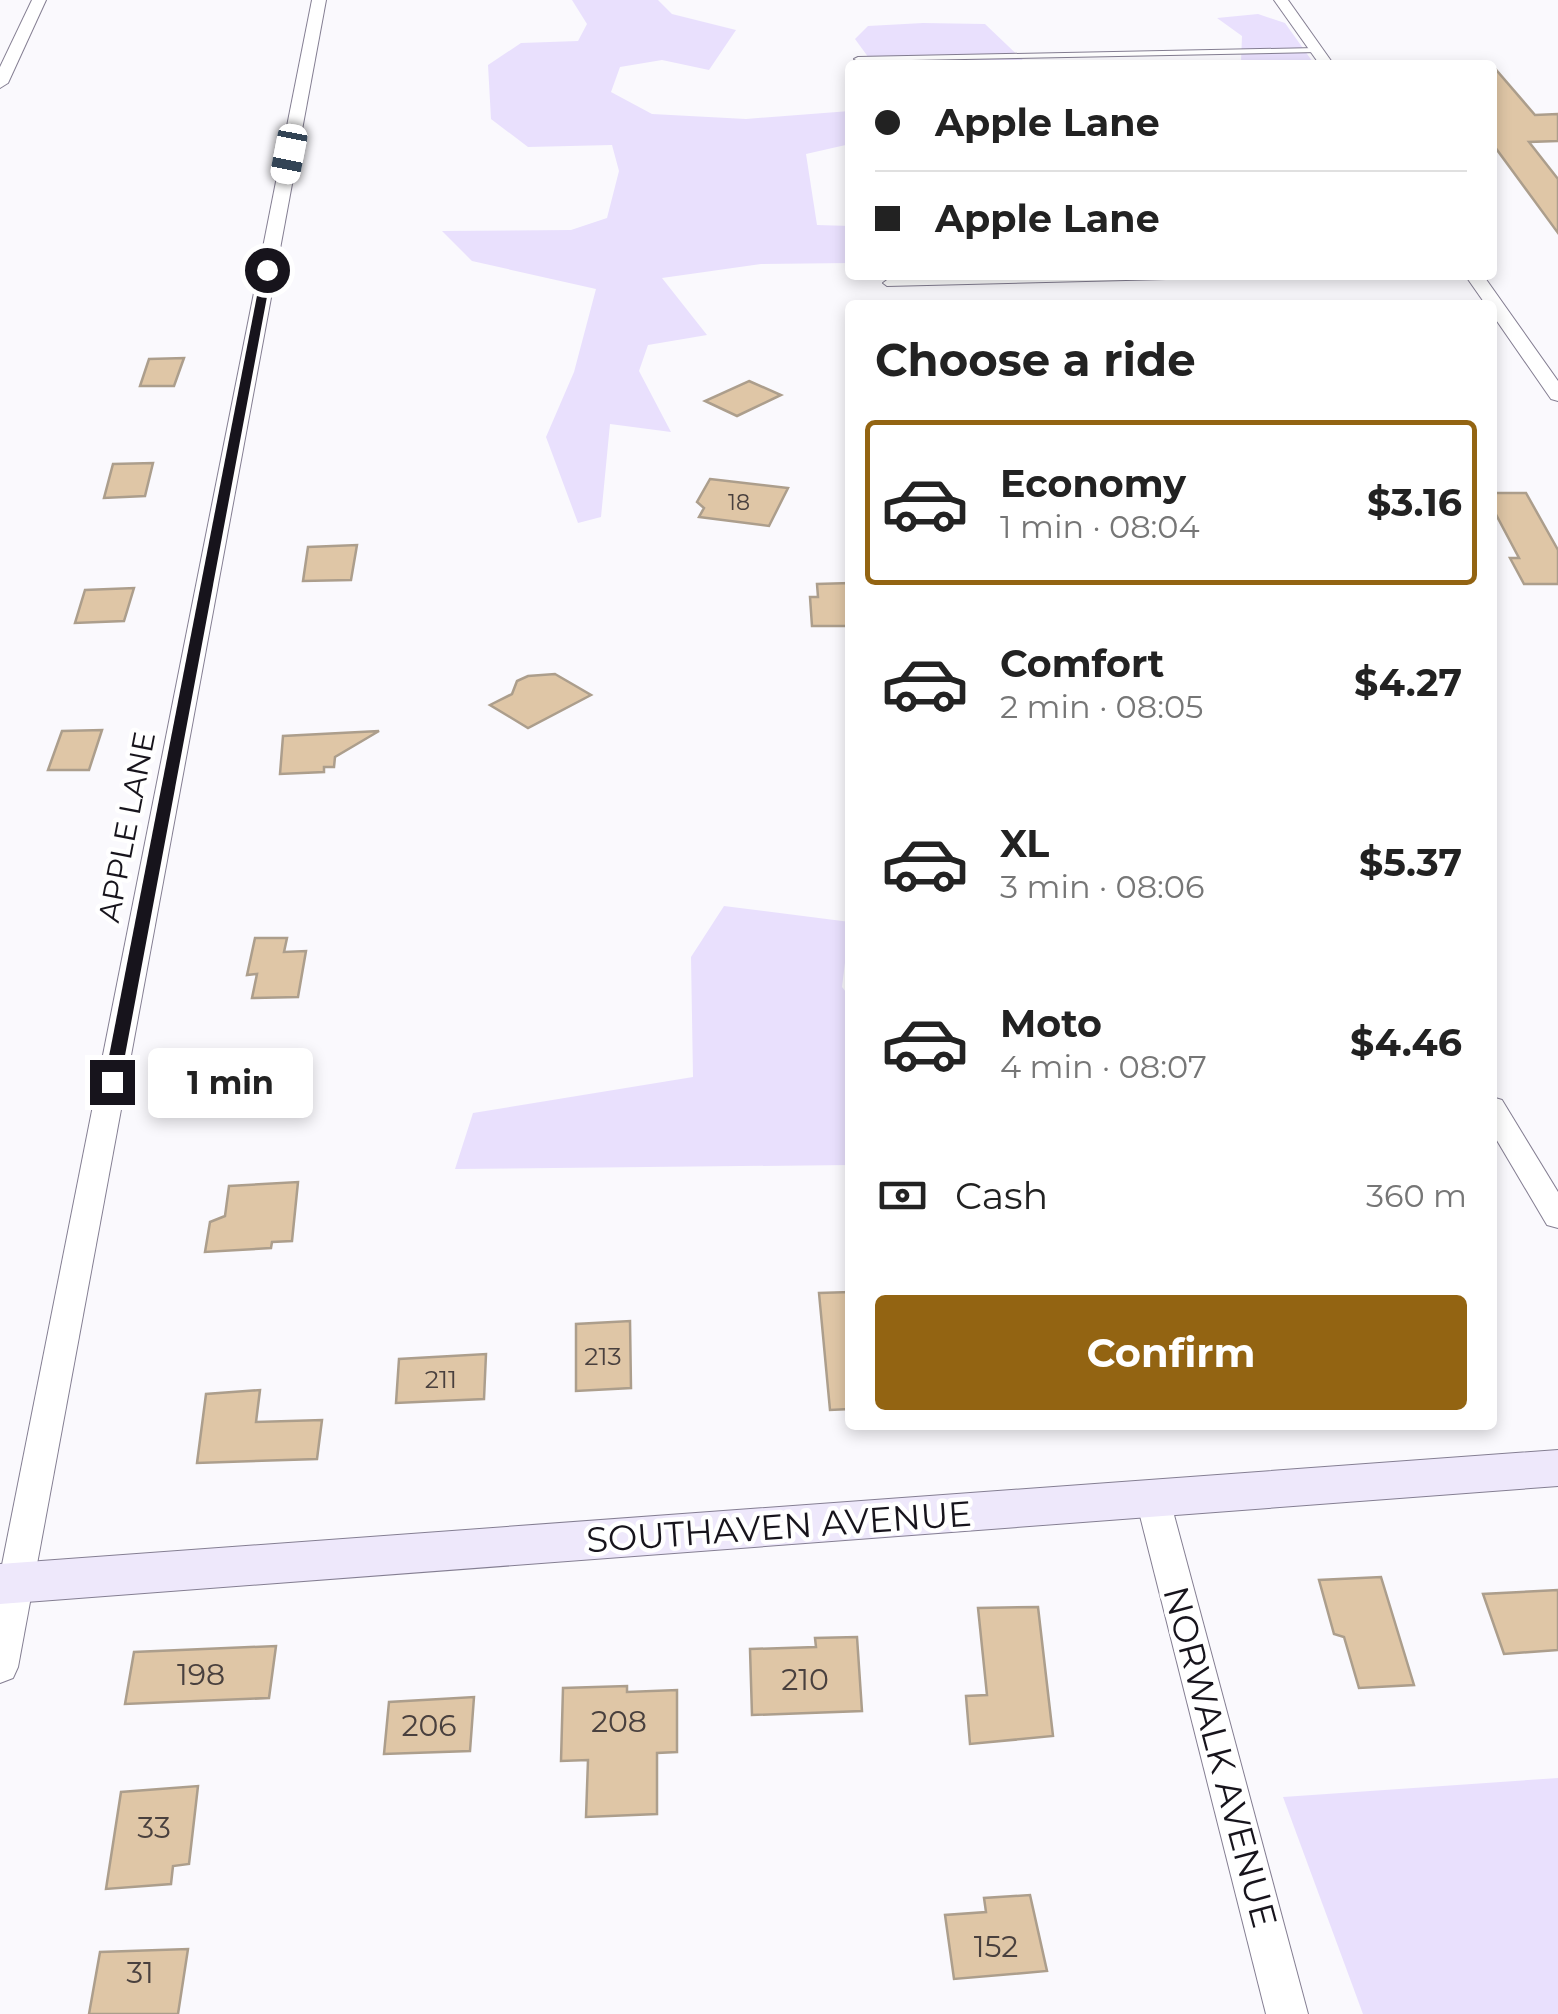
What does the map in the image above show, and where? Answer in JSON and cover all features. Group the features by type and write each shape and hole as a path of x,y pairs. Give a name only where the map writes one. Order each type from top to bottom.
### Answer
{"street":[{"path":"0,84 39,0"},
{"name":"APPLE LANE","path":"0,1667 8,1584 319,0"},
{"path":"1281,0 1323,60"},
{"path":"1497,308 1558,395"},
{"path":"1497,1115 1558,1217"},
{"name":"SOUTHAVEN AVENUE","path":"8,1584 1558,1468"},
{"name":"NORWALK AVENUE","path":"1153,1500 1288,2014"}],"lane":[{"path":"858,60 1316,50"},
{"path":"887,283 1007,280"}],"shaded area":[{"path":"572,0 658,0 672,14 736,30 709,70 662,60 620,67 611,92 652,114 746,119 845,111 845,145 806,154 817,225 845,226 845,263 761,264 662,278 707,335 648,345 639,371 671,432 610,424 601,517 578,523 546,437 574,372 596,289 472,261 442,231 571,230 607,218 619,171 612,145 528,147 491,119 488,65 521,43 578,41 587,24"},
{"path":"1258,14 1285,23 1311,60 1241,60 1242,36 1217,18"},
{"path":"985,24 1023,60 870,60 855,39 868,26"},
{"path":"724,906 845,921 845,1165 455,1169 473,1113 693,1077 691,957"},
{"path":"1558,1778 1558,2014 1363,2014 1283,1797"}],"building":[{"path":"1497,71 1535,115 1558,114 1558,141 1529,142 1558,179 1558,233 1497,150"},
{"path":"184,358 174,386 140,386 149,359"},
{"path":"749,381 781,395 737,416 705,401"},
{"path":"153,463 145,496 104,498 113,464"},
{"path":"710,479 788,488 769,526 699,517 704,508 697,502"},
{"path":"1497,493 1526,493 1558,550 1558,584 1524,584 1510,558 1519,558 1497,516"},
{"path":"357,545 351,580 303,581 308,547"},
{"path":"845,583 845,626 812,626 810,597 818,597 817,584"},
{"path":"134,588 124,621 75,623 85,590"},
{"path":"555,674 591,695 528,728 490,705 512,694 517,681"},
{"path":"102,730 89,770 48,770 62,731"},
{"path":"379,731 335,757 334,767 324,767 324,772 280,774 283,736"},
{"path":"255,938 287,938 284,952 306,951 298,997 252,998 257,974 247,975"},
{"path":"298,1182 292,1241 272,1242 271,1248 205,1252 210,1222 225,1216 229,1186"},
{"path":"845,1292 845,1409 830,1410 819,1293"},
{"path":"630,1321 631,1388 576,1391 576,1324"},
{"path":"486,1354 484,1399 396,1403 399,1359"},
{"path":"260,1390 256,1422 322,1420 317,1459 197,1463 206,1394"},
{"path":"1381,1577 1414,1685 1359,1688 1344,1637 1334,1634 1319,1580"},
{"path":"1558,1590 1558,1650 1504,1654 1483,1594"},
{"path":"1038,1607 1053,1736 970,1744 966,1696 987,1695 978,1608"},
{"path":"857,1637 862,1711 752,1715 750,1649 816,1647 815,1638"},
{"path":"276,1646 269,1698 125,1704 134,1652"},
{"path":"627,1686 627,1692 677,1690 677,1752 657,1753 657,1814 586,1817 588,1760 561,1761 563,1688"},
{"path":"474,1697 470,1751 384,1754 389,1702"},
{"path":"198,1786 189,1864 173,1866 171,1884 106,1889 121,1792"},
{"path":"1030,1895 1047,1971 954,1979 945,1915 986,1912 984,1898"},
{"path":"188,1949 178,2014 89,2014 100,1952"}],"route":[{"path":"112,1082 267,270"}]}
